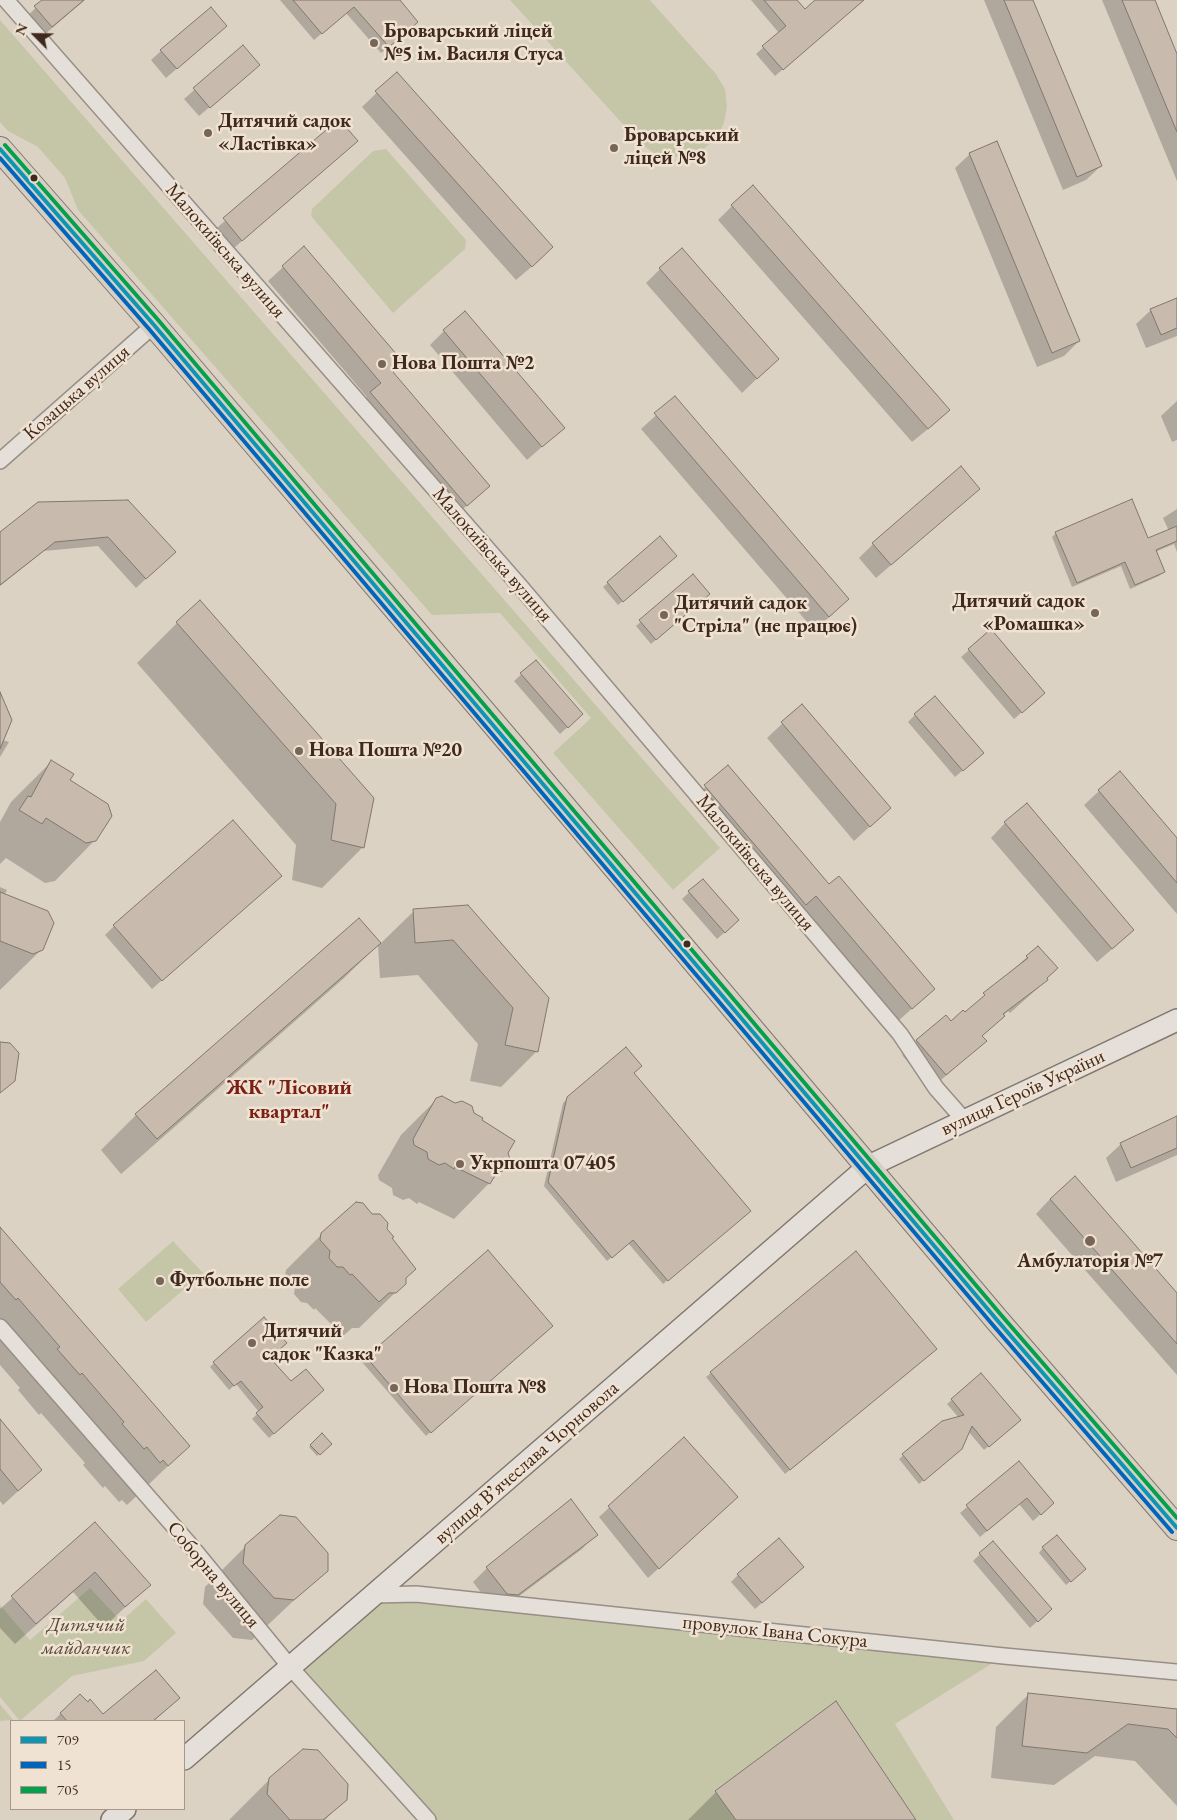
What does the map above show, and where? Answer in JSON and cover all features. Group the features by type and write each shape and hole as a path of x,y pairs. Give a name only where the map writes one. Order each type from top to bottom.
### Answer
{"main road":[{"path":"0,149 154,325 869,1166 997,1320 1177,1528"}],"street":[{"name":"Малокиївська вулиця","path":"6,0 519,584 900,1034 936,1088 964,1121"},
{"name":"Козацька вулиця","path":"0,461 154,325"},
{"name":"вулиця Героїв України","path":"869,1166 1177,1020"},
{"name":"вулиця Вʼячеслава Чорновола","path":"185,1758 869,1166"},
{"name":"Соборна вулиця","path":"0,1327 191,1546 291,1668 428,1820"},
{"name":"провулок Івана Сокура","path":"374,1595 416,1594 1004,1656 1177,1672"},
{"path":"112,1820 124,1810"}],"green space":[{"path":"510,0 650,0 716,74 725,89 727,106 724,123 716,138 704,149 688,156 671,157 654,153 640,143"},
{"path":"0,20 720,848 673,890 553,753 591,718 500,613 432,615 78,210 65,178 38,147 8,131 0,122"},
{"path":"386,149 466,240 465,249 393,313 311,216 312,209 373,151"},
{"name":"Футбольне поле","path":"173,1241 203,1273 146,1322 118,1289"},
{"name":"Дитячий майданчик","path":"90,1588 121,1621 146,1599 176,1633 144,1661 72,1676 19,1720 0,1697 0,1605 30,1640"},
{"path":"374,1595 1004,1656 895,1724 954,1820 428,1820 291,1668"},
{"name":"Дитячий майданчик","path":"0,1704 13,1720 0,1721"}],"building":[{"path":"42,0 84,0 52,27 34,6"},
{"path":"293,0 400,0 418,22 389,47 354,7 322,34"},
{"path":"764,0 797,0 805,9 815,0 864,0 783,70 762,46 786,26"},
{"path":"1004,0 1033,0 1102,166 1077,177"},
{"path":"1122,0 1155,0 1177,54 1177,132"},
{"path":"211,7 227,26 177,69 160,50"},
{"path":"243,45 260,65 210,108 193,88"},
{"path":"397,72 553,247 532,267 375,91"},
{"path":"339,119 358,141 242,241 223,218"},
{"path":"997,141 1080,341 1052,353 969,153"},
{"path":"753,185 950,410 928,429 731,205"},
{"path":"304,246 404,363 393,372 490,486 467,506 370,392 381,383 282,266"},
{"path":"682,248 779,359 757,379 659,268"},
{"path":"1177,298 1177,328 1161,335 1150,309"},
{"path":"465,311 565,428 542,447 443,330"},
{"path":"675,396 849,599 829,617 654,413"},
{"path":"961,466 980,489 891,565 872,543"},
{"path":"1132,499 1148,538 1177,526 1177,541 1156,550 1165,572 1135,585 1125,562 1077,583 1055,532"},
{"path":"128,500 176,552 146,579 108,537 55,542 0,585 0,532 38,502"},
{"path":"660,536 677,556 623,602 607,582"},
{"path":"693,574 710,594 656,640 639,620"},
{"path":"200,600 374,798 364,848 331,840 336,804 176,622"},
{"path":"991,629 1045,693 1022,713 968,649"},
{"path":"536,660 583,714 568,728 520,673"},
{"path":"0,692 12,720 0,749"},
{"path":"935,696 984,753 963,771 914,714"},
{"path":"802,704 891,808 870,827 781,722"},
{"path":"51,760 74,774 70,780 108,804 112,816 96,841 86,843 46,818 42,824 19,810 28,796 31,797"},
{"path":"728,765 829,884 839,876 935,989 912,1009 816,896 806,905 704,785"},
{"path":"1120,771 1177,838 1177,883 1098,790"},
{"path":"1027,803 1134,930 1112,949 1004,822"},
{"path":"233,820 282,876 162,981 113,925"},
{"path":"703,879 739,920 725,933 688,891"},
{"path":"0,892 48,911 54,923 43,950 33,954 0,941"},
{"path":"468,905 549,998 538,1052 505,1045 513,1008 453,940 415,943 413,909"},
{"path":"359,918 381,943 157,1139 135,1114"},
{"path":"1038,946 1058,968 1047,978 1048,980 1003,1014 1005,1016 982,1036 987,1041 946,1075 916,1040 946,1015 951,1021 963,1010 965,1012 985,995 983,993 1028,958 1026,956"},
{"path":"0,1042 10,1043 19,1053 15,1081 0,1093"},
{"path":"626,1047 642,1066 634,1073 751,1211 668,1281 633,1240 612,1258 548,1182 567,1097"},
{"path":"442,1096 455,1103 462,1101 472,1106 474,1113 483,1118 482,1120 515,1141 508,1153 510,1159 503,1171 497,1172 490,1184 455,1167 454,1169 445,1163 439,1165 428,1159 427,1152 414,1145 413,1139 436,1098"},
{"path":"1177,1116 1177,1148 1131,1168 1120,1143"},
{"path":"1075,1176 1177,1293 1177,1344 1050,1199"},
{"path":"356,1202 363,1203 372,1214 380,1214 388,1223 387,1229 394,1237 392,1238 416,1269 406,1278 406,1284 396,1293 389,1293 379,1302 352,1274 350,1275 343,1267 337,1267 329,1258 330,1251 320,1240 321,1233"},
{"path":"0,1227 190,1446 168,1466 163,1460 160,1463 147,1447 144,1449 122,1424 124,1422 82,1373 80,1375 57,1349 60,1347 18,1298 16,1300 0,1282"},
{"path":"488,1250 553,1326 431,1433 366,1357"},
{"path":"856,1251 937,1349 790,1470 710,1372"},
{"path":"264,1317 287,1343 270,1358 291,1381 306,1369 324,1390 274,1434 256,1413 263,1407 241,1381 234,1386 213,1362"},
{"path":"981,1373 1021,1420 989,1447 972,1426 962,1449 924,1481 902,1454 942,1421 964,1415 951,1399"},
{"path":"0,1419 42,1470 18,1491 0,1469"},
{"path":"322,1433 332,1444 320,1455 310,1445"},
{"path":"684,1437 738,1497 659,1569 608,1506"},
{"path":"1019,1461 1054,1503 1041,1515 1027,1498 987,1531 966,1505"},
{"path":"571,1499 598,1535 518,1595 507,1594 486,1567"},
{"path":"280,1515 296,1517 328,1553 328,1571 294,1600 274,1598 243,1563 245,1545"},
{"path":"95,1522 151,1585 125,1607 95,1572 36,1624 11,1596"},
{"path":"1057,1535 1086,1569 1071,1582 1042,1547"},
{"path":"779,1538 804,1567 762,1603 737,1574"},
{"path":"993,1541 1052,1609 1038,1622 979,1553"},
{"path":"156,1670 180,1698 154,1720 66,1720 60,1713 80,1694 88,1702 90,1699 103,1714"},
{"path":"1028,1693 1177,1709 1177,1738 1168,1729 1128,1724 1087,1753 1022,1746"},
{"path":"836,1701 916,1820 736,1820 715,1791"},
{"path":"303,1749 318,1750 348,1784 347,1800 323,1820 290,1820 267,1794 269,1778"}],"transit line":[{"name":"705","path":"5,145 159,321 1002,1316 1177,1518"},
{"name":"709","path":"0,149 154,325 997,1320 1177,1528"},
{"name":"15","path":"0,158 149,329 992,1324 1172,1532"}],"place":[{"name":"Броварський ліцей №5 ім. Василя Стуса","path":"374,43"},
{"name":"Дитячий садок «Ластівка»","path":"208,133"},
{"name":"Броварський ліцей №8","path":"614,148"},
{"name":"Нова Пошта №2","path":"382,364"},
{"name":"Дитячий садок «Ромашка»","path":"1095,613"},
{"name":"Дитячий садок \"Стріла\" (не працює)","path":"664,615"},
{"name":"Нова Пошта №20","path":"299,751"},
{"name":"Укрпошта 07405","path":"460,1164"},
{"name":"Амбулаторія №7","path":"1090,1241"},
{"name":"Футбольне поле","path":"160,1281"},
{"name":"Дитячий садок \"Казка\"","path":"252,1343"},
{"name":"Нова Пошта №8","path":"394,1388"}],"district":[{"name":"ЖК \"Лісовий квартал\"","path":"289,1100"}]}
